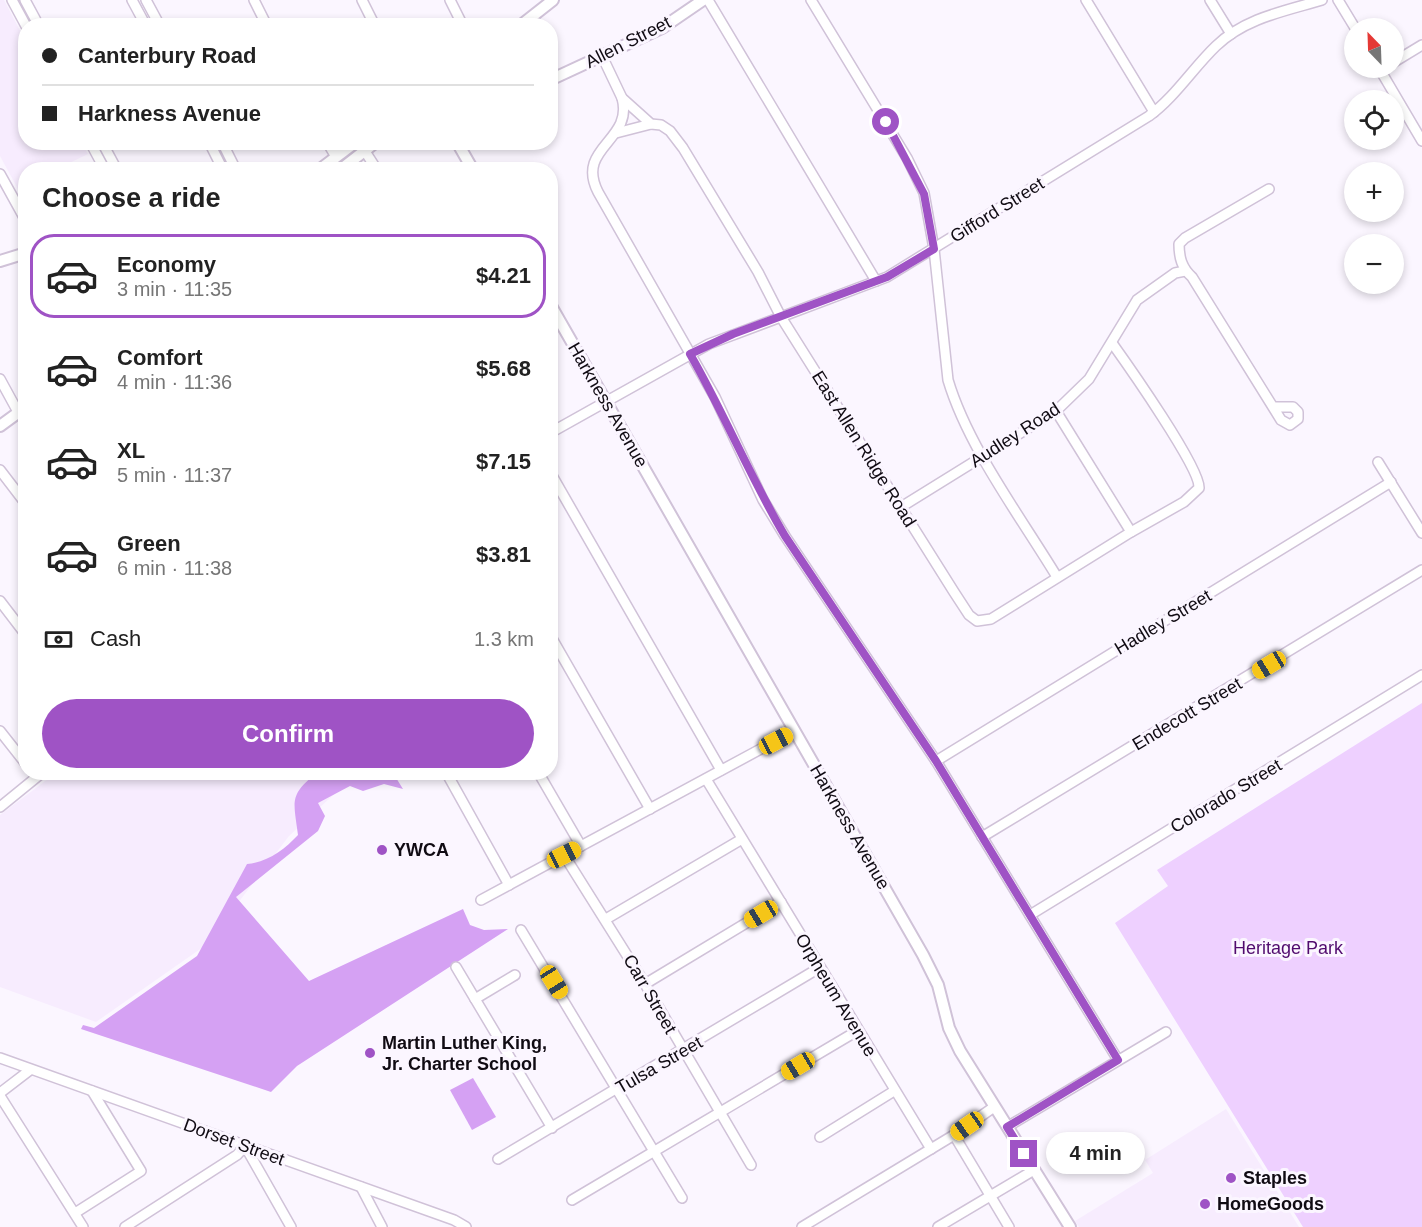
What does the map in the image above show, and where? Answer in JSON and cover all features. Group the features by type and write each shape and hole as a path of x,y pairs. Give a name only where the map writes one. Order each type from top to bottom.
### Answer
{"main road":[{"path":"528,18 542,4 553,0"},
{"name":"Allen Street","path":"558,76 662,28 703,0"},
{"path":"329,162 350,150"},
{"path":"346,162 356,150"},
{"path":"0,261 18,255"},
{"name":"Harkness Avenue","path":"558,318 923,955 938,985 952,1037 1070,1227"},
{"path":"0,426 18,413"}],"street":[{"path":"12,0 22,18"},
{"path":"25,0 35,18"},
{"path":"132,0 142,18"},
{"path":"146,0 156,18"},
{"path":"254,0 263,18"},
{"path":"362,0 371,18"},
{"path":"450,0 459,18"},
{"path":"708,0 876,281"},
{"path":"812,0 917,178 924,194 934,249 948,380 964,425 1057,577"},
{"path":"1086,0 1154,112"},
{"path":"1210,0 1231,34"},
{"name":"Gifford Street","path":"558,428 690,354 733,334 876,281 934,249 1154,112 1216,46 1231,34 1262,18 1322,0"},
{"path":"1338,0 1349,18"},
{"path":"1404,56 1422,45"},
{"name":"East Allen Ridge Road","path":"602,56 622,98 651,124 666,128 683,148 758,272 781,317 954,592 969,615 977,621 991,619 1194,495 1199,488 1197,475 1137,378 1112,343"},
{"path":"1387,78 1422,141"},
{"path":"622,98 623,118 616,133 596,156 592,168 593,181 715,398 763,500 936,761 1118,1060"},
{"path":"616,133 651,124"},
{"path":"332,150 336,157"},
{"path":"0,174 18,206"},
{"path":"1269,189 1185,238 1179,244 1179,252 1185,271 1192,277 1273,407"},
{"name":"Audley Road","path":"901,507 1056,411 1086,383 1137,300 1175,273 1185,271"},
{"path":"0,379 18,404"},
{"path":"1056,411 1131,532"},
{"path":"1378,462 1422,533"},
{"path":"0,470 18,494"},
{"name":"Hadley Street","path":"936,761 1390,482"},
{"path":"558,486 721,770"},
{"name":"Endecott Street","path":"982,837 1422,570"},
{"path":"0,601 18,625"},
{"path":"558,649 650,809"},
{"name":"Colorado Street","path":"1030,915 1422,675"},
{"path":"0,731 18,755"},
{"path":"481,900 794,731"},
{"name":"Orpheum Avenue","path":"706,778 857,1031 931,1149"},
{"path":"0,807 30,780"},
{"path":"450,780 509,885"},
{"path":"543,780 581,846"},
{"path":"606,919 742,839"},
{"name":"Carr Street","path":"564,855 606,919 751,1165"},
{"path":"645,984 780,902"},
{"path":"521,930 682,1198"},
{"path":"456,966 552,1128"},
{"name":"Tulsa Street","path":"498,1159 684,1051 819,968"},
{"path":"475,999 515,975"},
{"path":"572,1200 857,1031"},
{"path":"1007,1127 1166,1032"},
{"name":"Dorset Street","path":"0,1058 454,1220 466,1227"},
{"path":"30,1070 0,1094 83,1227"},
{"path":"75,1213 141,1171 92,1091"},
{"path":"820,1137 894,1091"},
{"path":"802,1227 954,1135 994,1107"},
{"path":"954,1135 1009,1227"},
{"path":"125,1227 237,1155 245,1146 291,1227"},
{"path":"938,1227 1034,1170"},
{"path":"361,1187 382,1227"}],"shaded area":[{"path":"0,0 4,0 18,27 18,150 86,150 88,154 71,162 18,162 18,189 0,156"},
{"path":"47,780 349,780 289,836 206,945 96,1022 0,987 0,815"},
{"path":"397,780 403,789 384,784 363,791 350,786 318,803 325,816 318,831 236,897 309,981 463,909 470,925 484,930 508,929 297,1066 271,1092 81,1029 83,1025 94,1028 197,956 247,864 262,861 275,854 298,835 295,800 301,787 308,781"},
{"path":"473,1078 496,1117 472,1130 450,1090"},
{"path":"1226,1109 1299,1227 1079,1227 1075,1221 1153,1173 1145,1160"}],"green space":[{"name":"Heritage Park","path":"1422,703 1422,1227 1303,1227 1115,923 1168,886 1157,870"}],"place":[{"name":"YWCA","path":"382,850"},
{"name":"Martin Luther King, Jr. Charter School","path":"370,1053"},
{"name":"Staples","path":"1231,1178"},
{"name":"HomeGoods","path":"1205,1204"}],"route":[{"path":"886,122 924,194 934,249 887,277 733,334 690,354 715,398 763,500 811,576 936,761 1118,1060 1046,1106 1007,1127 1024,1154"}]}
